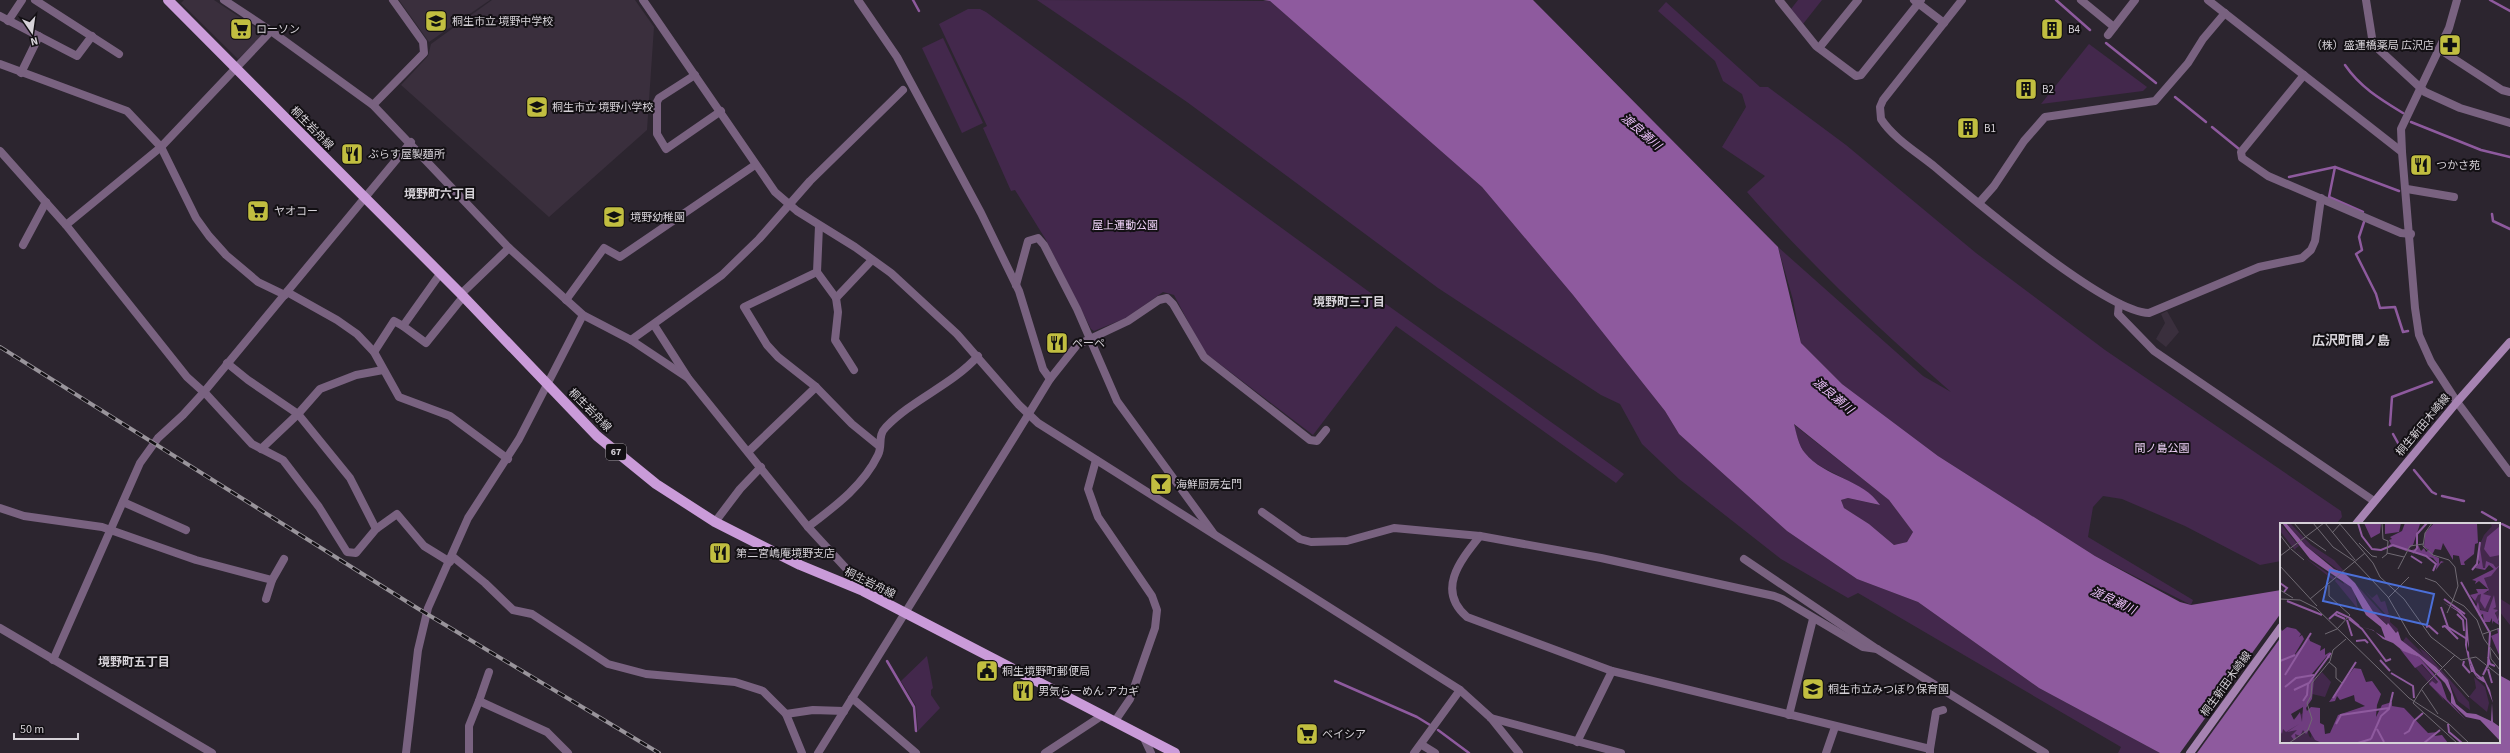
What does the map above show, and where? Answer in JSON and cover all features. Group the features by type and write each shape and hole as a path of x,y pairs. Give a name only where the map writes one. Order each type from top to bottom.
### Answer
{"main road":[{"name":"桐生岩舟線","path":"168,0 462,296 597,436 656,484 715,522 800,565 864,591 1175,753"},
{"name":"桐生新田木崎線","path":"2357,523 2457,402 2510,342"},
{"name":"桐生新田木崎線","path":"2190,753 2280,628"}],"street":[{"path":"8,21 22,0"},
{"path":"35,0 119,54"},
{"path":"224,0 271,30 373,105 411,142 509,248 583,315 631,340 688,378"},
{"path":"373,105 424,53 423,42 393,0"},
{"path":"643,0 721,111 770,186 788,204 891,273 935,312 978,356 1028,415 1096,460 1460,690 1491,718 1519,753"},
{"path":"858,0 897,57 936,127 1016,285 1043,369 1050,379"},
{"path":"1779,0 1819,48 1854,76 1859,76 1918,1 1944,23"},
{"path":"1819,48 1858,0"},
{"path":"1962,0 1883,100 1880,107 1881,119 1979,203 2036,248 2098,292 2119,304 2141,312 2149,313 2247,271 2302,258 2311,250 2315,241 2321,198"},
{"path":"2081,0 2114,27"},
{"path":"2108,35 2135,0"},
{"path":"2208,0 2402,152"},
{"path":"2366,0 2374,44 2421,88 2454,106 2510,123"},
{"path":"2458,0 2439,49 2402,129 2402,152 2411,234 2415,308 2419,335 2431,362 2457,402 2510,473"},
{"path":"1979,203 1994,186 2024,140 2045,117 2155,101 2188,64 2203,39 2225,13"},
{"path":"0,16 77,56 92,36"},
{"path":"66,225 160,147 271,30"},
{"path":"21,73 39,36"},
{"path":"2439,49 2502,90 2510,92"},
{"path":"0,64 127,111 160,147 196,218 209,236 226,255 258,282 286,293 337,320 357,334 374,352 383,370 400,397 450,416 508,459"},
{"path":"695,75 659,98 657,102 657,134 666,148 721,111"},
{"path":"2304,75 2241,152 2241,156 2268,176 2401,233 2411,234"},
{"path":"631,340 722,275 759,239 788,204 825,165 903,90"},
{"path":"53,660 123,502 147,453 158,438 183,415 204,392 411,142"},
{"path":"0,151 66,225 187,377 204,392 244,436 261,449 283,460 319,508 347,552 356,553 376,529 397,514 424,546 451,559 485,583 513,610 532,614 608,664 646,674 744,684 763,691 786,714 802,753"},
{"path":"566,300 604,248 620,257 755,165"},
{"path":"2407,189 2454,197"},
{"path":"23,245 46,202"},
{"path":"820,226 817,272 836,298 838,312 835,340 854,370"},
{"path":"1016,285 1028,241 1038,238 1063,281 1117,400 1129,420 1214,534"},
{"path":"374,352 394,321 426,343 462,296 509,248"},
{"path":"836,298 872,260"},
{"path":"817,272 744,307 767,345 778,357 816,387 852,424 879,446"},
{"path":"403,326 440,274"},
{"path":"818,753 1050,379 1077,345 1128,321 1159,300 1167,298 1173,304 1207,361 1310,440 1317,441 1326,430"},
{"path":"2119,304 2118,314 2154,351 2374,501"},
{"path":"406,753 423,622 468,518 508,459 548,385 583,315"},
{"path":"654,325 688,378 762,467 808,527 854,577 864,591"},
{"path":"808,527 849,495 879,454 880,435 885,428 912,405 959,373 978,356"},
{"path":"227,363 248,380 298,414 350,478 376,529"},
{"path":"261,449 298,414 320,389 356,375 383,370"},
{"path":"749,451 816,387"},
{"path":"1096,460 1088,489 1098,517 1152,596 1157,610 1155,628 1130,699 1115,721"},
{"path":"715,522 740,489 762,467"},
{"path":"123,502 186,530"},
{"path":"0,508 24,516 111,529 196,560 272,580"},
{"path":"1262,512 1300,539 1311,542 1347,541 1394,528 1480,536 1601,558 1774,596 1782,599 1813,619 1863,647 1877,649"},
{"path":"1480,536 1459,562 1452,578 1457,609 1467,617 1612,671 1930,751 1936,712 1943,710"},
{"path":"1744,559 1877,649 2045,753"},
{"path":"266,599 272,580 284,560"},
{"path":"1789,715 1813,619"},
{"path":"0,628 208,752"},
{"path":"1577,742 1612,671"},
{"path":"469,753 468,726 489,672"},
{"path":"1414,753 1422,745 1460,690"},
{"path":"852,698 916,753"},
{"path":"479,701 547,732 568,753"},
{"path":"786,714 813,710 844,711"},
{"path":"1046,753 1103,715"},
{"path":"1491,718 1622,753"},
{"path":"1826,753 1835,727"},
{"path":"1143,736 1151,753"},
{"path":"1422,745 1435,753"}],"shaded area":[{"path":"184,0 214,0 265,34 238,59 181,3"},
{"name":"桐生市立 境野中学校","path":"399,0 490,0 429,42"},
{"name":"桐生市立 境野小学校","path":"492,0 635,0 654,27 647,130 549,217 401,85 428,56 431,44"},
{"path":"2167,311 2179,332 2166,347 2156,339 2165,323 2161,314"}],"green space":[{"path":"1037,0 1270,1 1482,187 1573,295 1665,411 1679,434 1787,531 1857,579 1918,602 2039,688 2160,753 2118,753 2121,747 1858,593 1848,598 1781,559 1679,479 1642,444 1620,404 1601,395 1438,288 1187,102"},
{"path":"1798,0 1822,0 1803,24 1791,9"},
{"name":"間ノ島公園","path":"1666,2 1760,87 1768,87 1846,145 1976,253 2105,350 2341,511 2342,517 2337,523 2280,523 2280,561 2260,565 2185,526 2122,499 2103,496 2093,507 2088,537 2193,600 2191,605 2095,556 1938,456 1842,384 1801,343 1793,300 1778,247 1923,376 1951,392 1820,270 1747,192 1765,176 1722,147 1746,107 1742,94 1723,81 1715,61 1658,11"},
{"name":"屋上運動公園","path":"968,9 980,9 986,12 1383,302 1624,474 1616,483 1396,326 1313,435 1204,352 1174,295 1163,292 1126,318 1094,331 1091,329 1046,240 1015,190 1011,191 983,128 987,126 939,24"},
{"path":"943,38 983,123 962,133 922,48"},
{"path":"2089,44 2147,87 2143,91 2041,104"},
{"path":"1793,424 1889,500 1913,532 1907,542 1894,545 1869,524 1844,508 1841,500 1848,498 1879,505 1872,496 1863,489 1811,460 1802,449"},
{"path":"2500,599 2510,605 2510,625 2500,612"},
{"path":"927,656 933,688 931,690 931,695 940,708 918,731 916,706 901,681"}],"water":[{"name":"渡良瀬川","path":"1263,0 1533,0 1778,247 1801,343 1842,384 1938,456 2095,556 2180,602 2191,605 2280,590 2280,743 2500,743 2500,676 2510,681 2510,753 2160,753 2039,688 1918,602 1857,579 1787,531 1679,434 1665,411 1573,295 1482,187 1270,1","holes":["1794,424 1889,500 1913,532 1907,542 1894,545 1869,524 1844,508 1841,500 1848,498 1880,505 1873,496 1864,489 1822,468 1813,461 1801,447"]}],"pier":[{"path":"2280,614 2280,638 2197,753 2180,753"}],"waterway":[{"path":"913,0 919,11"},
{"path":"2056,0 2090,30"},
{"path":"2490,0 2510,11"},
{"path":"2106,43 2156,83"},
{"path":"2345,65 2364,86 2403,113"},
{"path":"2175,97 2206,122"},
{"path":"2411,122 2481,150 2510,157"},
{"path":"2212,127 2239,149"},
{"path":"2335,167 2329,197 2363,212"},
{"path":"2289,177 2335,167 2399,191"},
{"path":"2492,214 2493,221 2510,229"},
{"path":"2364,222 2359,237 2362,250 2356,254 2376,294 2380,308 2395,307 2403,332 2408,331"},
{"path":"2390,425 2392,397 2432,382"},
{"path":"2393,434 2403,452"},
{"path":"2414,470 2432,492 2436,494"},
{"path":"2442,496 2464,501"},
{"path":"2482,512 2496,520"},
{"path":"2502,524 2510,528"},
{"path":"887,661 914,707 916,731"},
{"path":"1335,681 1417,717 1430,725"},
{"path":"1438,730 1469,753"}],"railway":[{"path":"0,347 417,608 659,753"}],"place":[{"name":"桐生市立 境野中学校","path":"436,21"},
{"name":"ローソン","path":"241,29"},
{"name":"B4","path":"2052,29"},
{"name":"（株）盛運橋薬局 広沢店","path":"2450,45"},
{"name":"B2","path":"2026,89"},
{"name":"桐生市立 境野小学校","path":"537,107"},
{"name":"B1","path":"1968,128"},
{"name":"ぶらす屋製麺所","path":"352,154"},
{"name":"つかさ苑","path":"2421,165"},
{"name":"ヤオコー","path":"258,211"},
{"name":"境野幼稚園","path":"614,217"},
{"name":"ペーペ","path":"1057,343"},
{"name":"海鮮厨房左門","path":"1161,484"},
{"name":"第二宮嶋庵境野支店","path":"720,553"},
{"name":"桐生境野町郵便局","path":"987,671"},
{"name":"桐生市立みつぼり保育園","path":"1813,689"},
{"name":"男気らーめん アカギ","path":"1023,691"},
{"name":"ベイシア","path":"1307,734"}],"district":[{"name":"境野町六丁目","path":"440,194"},
{"name":"境野町三丁目","path":"1349,302"},
{"name":"広沢町間ノ島","path":"2351,341"},
{"name":"境野町五丁目","path":"134,662"}]}
